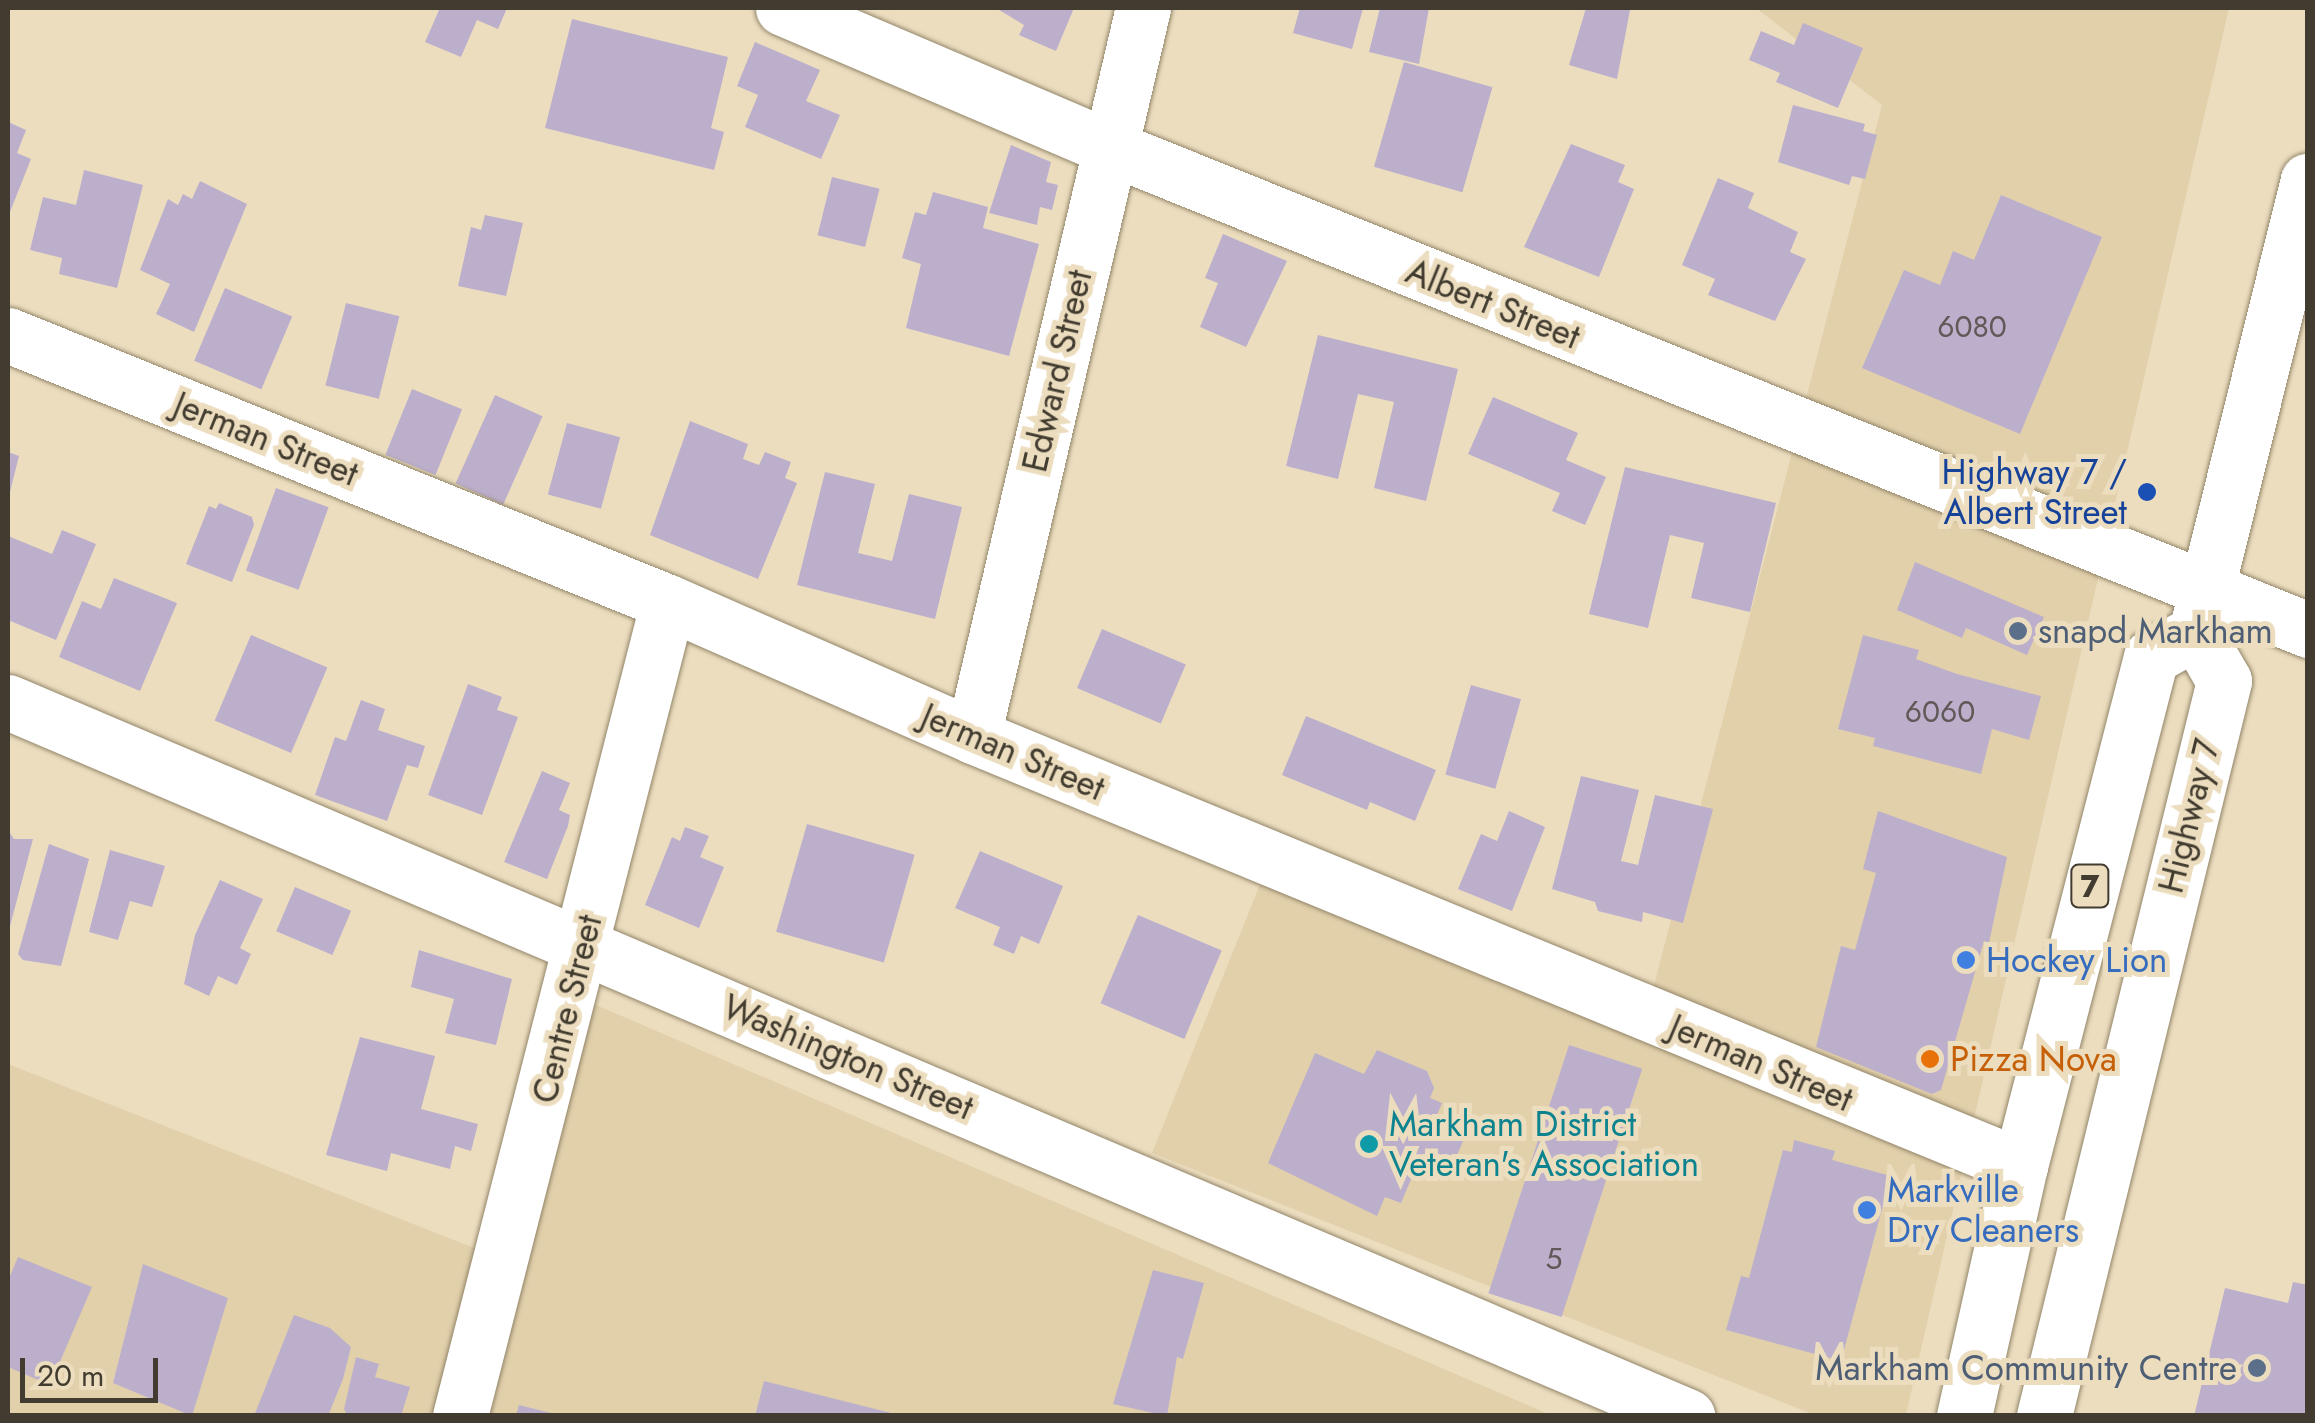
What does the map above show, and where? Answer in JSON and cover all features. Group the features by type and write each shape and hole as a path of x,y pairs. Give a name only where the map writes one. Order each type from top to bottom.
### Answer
{"street":[{"name":"Albert Street","path":"783,8 2201,613 2308,630"},
{"name":"Edward Street","path":"973,736 1143,8"},
{"path":"2201,613 2308,181"},
{"name":"Jerman Street","path":"8,335 668,602 973,736 2020,1166"},
{"name":"Centre Street","path":"460,1416 584,944 668,602"},
{"name":"7","path":"1964,1416 2020,1166 2152,657 2201,613"},
{"name":"Highway 7","path":"2044,1416 2224,681 2201,613"},
{"name":"Washington Street","path":"8,702 1688,1416"}],"shaded area":[{"path":"1756,8 2229,8 1906,1415 1815,1415 1152,1153 1279,837 1652,993 1882,105"},
{"path":"582,999 1551,1415 8,1415 8,1064 502,1259"}],"building":[{"path":"440,8 507,8 498,29 477,20 461,57 425,42"},
{"path":"996,8 1074,8 1056,51 1019,35 1024,25"},
{"path":"1300,8 1363,8 1352,49 1293,33"},
{"path":"1380,8 1429,8 1419,64 1369,52"},
{"path":"1586,8 1630,10 1617,79 1569,65"},
{"path":"572,19 728,57 711,128 724,132 714,170 545,128"},
{"path":"1803,23 1863,48 1838,108 1776,82 1780,73 1749,60 1761,31 1794,45"},
{"path":"755,42 820,70 806,101 840,115 821,159 745,127 758,95 737,86"},
{"path":"1404,62 1492,87 1462,192 1374,167"},
{"path":"1793,105 1865,124 1863,131 1877,135 1865,179 1852,176 1849,185 1778,162"},
{"path":"8,122 26,130 17,153 31,159 8,217"},
{"path":"1571,144 1625,165 1618,182 1634,189 1599,277 1524,247"},
{"path":"1011,145 1051,162 1046,182 1058,185 1052,210 1040,207 1037,225 989,213"},
{"path":"84,170 143,185 117,288 59,274 62,258 30,250 43,197 76,205"},
{"path":"832,177 880,189 865,247 817,235"},
{"path":"1718,178 1754,193 1748,208 1798,232 1790,252 1806,259 1775,321 1708,295 1715,279 1682,265"},
{"path":"200,181 247,204 194,332 156,314 170,284 140,270 168,199 178,205 183,194 192,199"},
{"path":"933,192 988,207 983,228 1039,244 1009,356 906,328 921,264 902,258 915,212 926,215"},
{"path":"2001,195 2102,237 2020,434 1862,368 1904,270 1940,285 1953,251 1974,260"},
{"path":"485,215 523,223 506,296 458,286 471,227 481,230"},
{"path":"1223,234 1287,261 1246,347 1200,327 1218,283 1205,278"},
{"path":"225,288 292,317 261,389 194,361"},
{"path":"346,303 399,316 379,399 325,385"},
{"path":"1318,335 1458,369 1426,501 1374,488 1394,402 1358,394 1338,479 1286,466"},
{"path":"412,389 462,409 435,475 385,455"},
{"path":"495,395 543,416 503,505 456,484"},
{"path":"1493,397 1578,433 1566,460 1606,477 1585,525 1552,511 1560,493 1468,454"},
{"path":"690,421 748,444 743,459 759,465 765,452 791,462 785,478 797,483 758,579 650,535"},
{"path":"567,423 620,437 601,509 548,494"},
{"path":"8,452 19,456 8,500"},
{"path":"1625,467 1776,503 1750,612 1691,598 1704,543 1670,535 1648,628 1589,614"},
{"path":"825,472 875,484 858,553 892,561 909,494 962,507 935,619 797,585"},
{"path":"276,488 329,507 299,590 246,571"},
{"path":"219,503 252,517 254,525 232,582 186,564 209,506 216,509"},
{"path":"62,530 96,544 56,640 8,620 8,536 52,554"},
{"path":"1915,562 2044,617 2027,655 1966,628 1962,638 1897,610"},
{"path":"114,578 177,603 140,691 59,657 82,601 101,609"},
{"path":"1102,629 1186,665 1161,723 1077,688"},
{"path":"251,635 327,667 291,753 215,721"},
{"path":"1863,635 1919,650 1916,659 1957,674 2041,696 2029,740 1992,729 1981,774 1873,746 1875,738 1838,729"},
{"path":"468,684 502,697 497,710 518,717 482,815 428,795"},
{"path":"1471,685 1521,699 1495,789 1445,774"},
{"path":"361,700 385,709 378,730 425,746 418,768 407,765 387,821 315,795 335,737 346,741"},
{"path":"1306,716 1436,770 1415,821 1370,802 1367,810 1282,775"},
{"path":"542,771 570,783 559,810 570,815 568,826 547,879 504,862"},
{"path":"1581,776 1639,790 1621,861 1638,865 1655,795 1713,809 1683,923 1643,912 1642,922 1598,911 1595,902 1552,889"},
{"path":"1509,811 1545,827 1512,911 1458,889 1481,834 1497,841"},
{"path":"1878,811 2007,857 1989,943 1984,941 1941,1090 1932,1094 1816,1047 1841,946 1855,950 1876,873 1863,869"},
{"path":"807,824 915,855 884,963 776,932"},
{"path":"685,827 709,836 700,857 724,867 699,928 645,905 672,837 680,841"},
{"path":"8,830 14,839 33,839 9,930"},
{"path":"49,844 89,859 61,966 23,960 18,954"},
{"path":"110,850 165,866 152,907 130,901 118,940 89,932"},
{"path":"980,851 1063,886 1039,944 1021,936 1014,954 993,945 1000,927 955,908"},
{"path":"220,880 263,899 240,948 251,954 237,985 218,976 209,996 184,984 195,935"},
{"path":"295,887 351,911 332,955 276,931"},
{"path":"1138,915 1222,951 1184,1039 1100,1003"},
{"path":"419,950 512,979 496,1045 445,1033 454,999 411,987"},
{"path":"360,1037 435,1056 421,1109 478,1124 471,1151 455,1146 450,1169 391,1153 387,1171 326,1155"},
{"path":"1569,1045 1642,1069 1562,1317 1488,1293"},
{"name":"Markham District Veteran's Association","path":"1377,1050 1427,1071 1434,1088 1430,1098 1442,1103 1437,1115 1469,1128 1449,1173 1419,1160 1401,1203 1385,1197 1377,1216 1268,1163 1315,1053 1364,1074"},
{"path":"1794,1140 1835,1151 1832,1160 1891,1176 1841,1361 1726,1330 1741,1276 1749,1278 1783,1150 1792,1152"},
{"path":"18,1257 92,1287 50,1385 8,1367 8,1281"},
{"path":"143,1264 228,1298 192,1416 113,1383"},
{"path":"1153,1270 1204,1283 1183,1359 1177,1357 1167,1416 1113,1404"},
{"name":"Markham Community Centre","path":"2293,1282 2308,1285 2308,1416 2194,1416 2225,1288 2288,1303"},
{"path":"294,1315 330,1328 351,1347 343,1379 328,1416 254,1416"},
{"path":"356,1357 379,1364 375,1377 410,1387 401,1416 348,1416 344,1409"},
{"path":"764,1381 895,1414 895,1416 755,1416"},
{"path":"519,1405 555,1414 555,1416 516,1416"}],"place":[{"name":"Highway 7 / Albert Street","path":"2147,492"},
{"name":"snapd Markham","path":"2018,631"},
{"name":"Hockey Lion","path":"1966,960"},
{"name":"Pizza Nova","path":"1930,1059"},
{"name":"Markham District Veteran's Association","path":"1369,1144"},
{"name":"Markville Dry Cleaners","path":"1867,1210"},
{"name":"Markham Community Centre","path":"2257,1368"}]}
